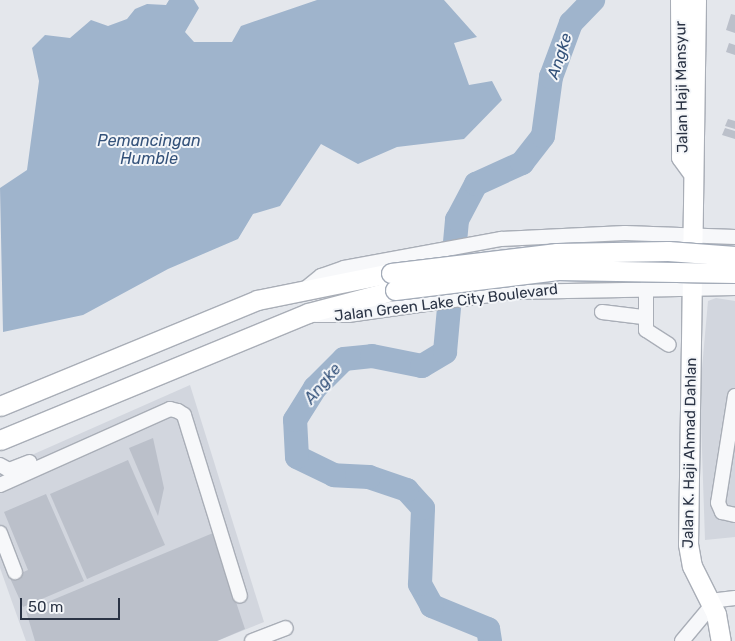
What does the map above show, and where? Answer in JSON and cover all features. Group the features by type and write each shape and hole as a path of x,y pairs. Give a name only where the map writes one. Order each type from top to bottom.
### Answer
{"main road":[{"name":"Jalan Haji Mansyur","path":"680,0 681,157 691,170"},
{"name":"Jalan Haji Mansyur","path":"692,288 691,170 696,155 696,0"},
{"path":"0,440 308,313 394,281 558,253 668,251 735,256"},
{"path":"0,406 121,354 257,300 304,290 394,281 558,270 735,273"},
{"name":"Jalan K. Haji Ahmad Dahlan","path":"692,288 688,544 692,566 709,599 722,641"},
{"path":"121,354 134,384"}],"street":[{"path":"660,233 674,244 673,276 653,287 643,317 646,330 669,345"},
{"path":"394,281 501,239 660,233 691,233 735,237"},
{"name":"Jalan Green Lake City Boulevard","path":"394,281 512,292 653,287 735,288"},
{"path":"602,312 643,317"},
{"path":"735,396 718,503 722,512 735,515"},
{"path":"0,485 170,410 178,411 184,415 240,596"},
{"path":"0,465 9,470 37,460 55,460"},
{"path":"0,533 15,572"},
{"path":"682,641 709,599 735,598"},
{"path":"252,641 286,628"}],"shaded area":[{"path":"716,298 735,301 735,537 705,540 700,391 708,301"},
{"path":"190,385 264,622 217,641 26,641 0,568 0,469"}],"water":[{"name":"Pemancingan Humble","path":"169,0 194,0 199,8 185,32 194,42 232,42 241,26 317,0 444,0 477,37 454,43 469,85 492,81 502,100 464,139 397,147 358,164 321,144 280,206 253,214 238,239 168,269 83,315 3,332 0,188 27,170 39,81 32,48 45,35 70,38 91,20 108,26 127,19 135,9 147,4 166,5"}],"building":[{"path":"731,14 735,15 735,33 726,30"},
{"path":"729,43 735,45 735,55 726,52"},
{"path":"728,119 735,121 735,129 725,126"},
{"path":"725,128 735,131 735,139 722,135"},
{"path":"153,438 164,488 158,516 129,448"},
{"path":"128,460 165,545 87,579 50,494"},
{"path":"46,494 84,581 23,607 10,578 28,570 4,512"},
{"path":"213,533 245,629 217,641 35,641 26,611"}],"waterway":[{"name":"Angke","path":"490,641 488,629 432,606 420,584 423,508 407,490 369,477 334,475 297,457 295,420 315,388 344,359 372,356 422,366 445,352 457,220 476,184 522,163 543,136 551,77 571,23 593,0"}]}
